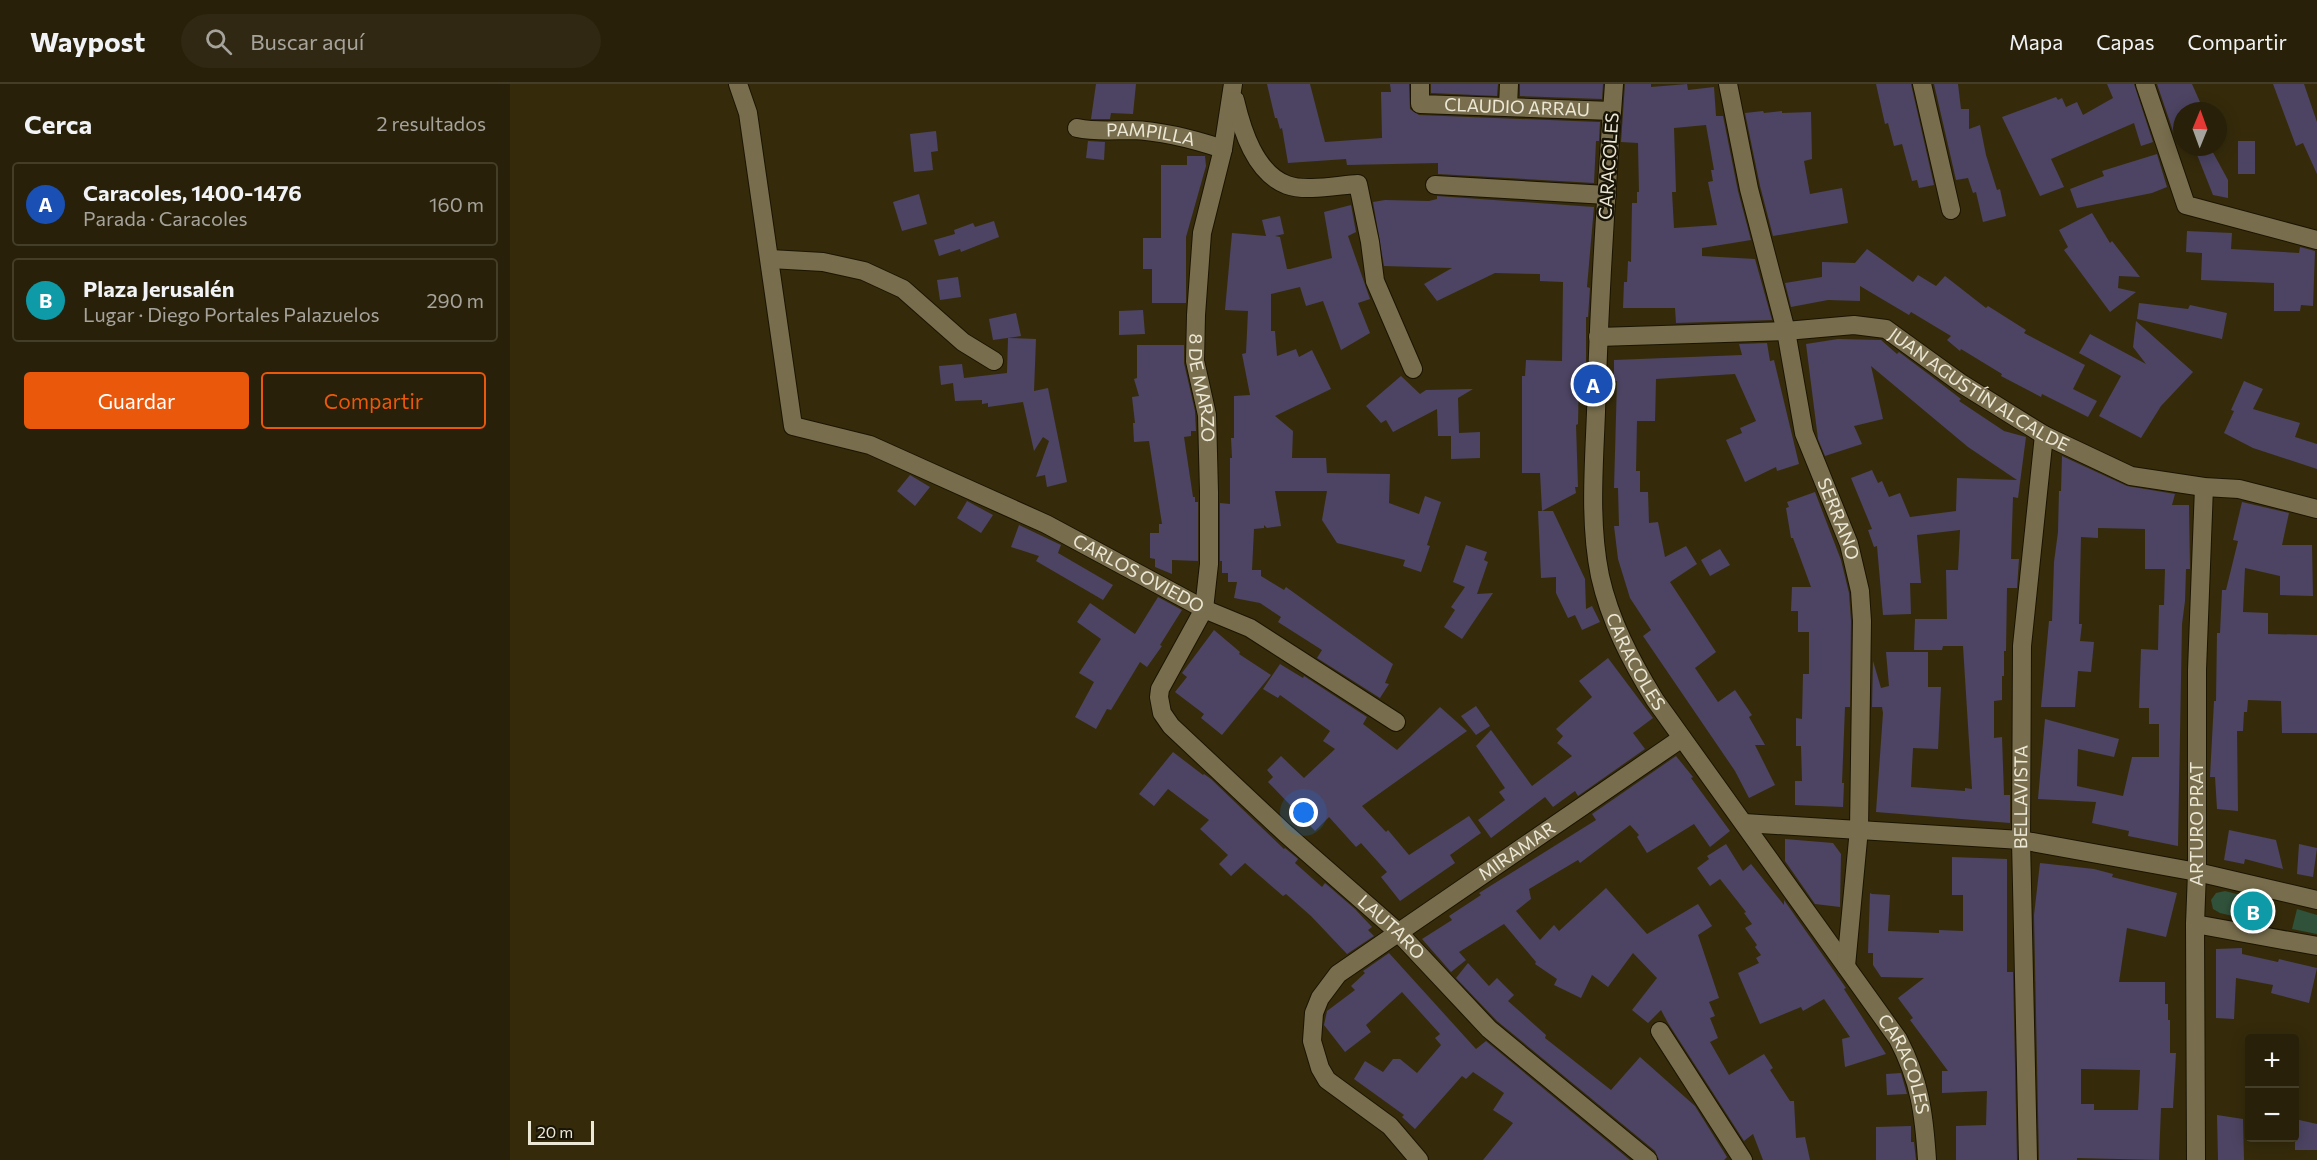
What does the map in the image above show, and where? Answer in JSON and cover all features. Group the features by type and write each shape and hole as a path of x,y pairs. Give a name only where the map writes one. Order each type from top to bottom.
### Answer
{"street":[{"path":"738,84 748,113 770,259 823,262 864,271 903,290 963,342 994,361"},
{"name":"CLAUDIO ARRAU","path":"1420,84 1420,104 1612,111"},
{"path":"1508,106 1509,84"},
{"name":"CARACOLES","path":"1614,84 1598,337 1594,490 1596,549 1612,621 1655,700 1898,1040 1908,1059 1922,1101 1927,1160"},
{"name":"SERRANO","path":"1728,84 1752,200 1786,331 1804,433 1849,544 1860,591 1862,621 1859,829 1846,966"},
{"path":"1922,84 1951,210"},
{"path":"2145,84 2186,205 2317,240"},
{"path":"1233,88 1240,125 1253,151 1270,175 1287,185 1301,188 1358,184 1370,242 1375,281 1413,369"},
{"name":"8 DE MARZO","path":"1163,682 1204,609 1209,564 1207,415 1195,361 1196,315 1202,233 1223,149 1233,88"},
{"name":"PAMPILLA","path":"1077,128 1096,132 1134,130 1201,141 1223,149"},
{"path":"1435,184 1607,195"},
{"name":"CARLOS OVIEDO","path":"770,259 793,426 870,445 1046,524 1204,609 1250,628 1396,722"},
{"name":"JUAN AGUSTÍN ALCALDE","path":"1598,337 1786,331 1854,326 1886,329 1962,384 2044,435 2131,476 2204,487 2239,489 2317,509"},
{"name":"BELLAVISTA","path":"2028,1160 2021,840 2022,646 2044,435"},
{"name":"ARTURO PRAT","path":"2196,1160 2197,670 2204,487"},
{"name":"LAUTARO","path":"1163,682 1159,697 1160,705 1171,726 1285,833 1398,932 1489,1029 1648,1160"},
{"name":"MIRAMAR","path":"1419,1160 1390,1126 1327,1080 1315,1055 1312,1027 1320,998 1338,974 1682,738"},
{"path":"1744,823 2021,840 2197,872 2317,900"},
{"path":"2195,924 2317,946"},
{"path":"1660,1030 1743,1160"}],"green space":[{"path":"2225,891 2271,903 2266,924 2220,913 2213,909 2211,900 2216,893"},
{"path":"2297,909 2317,915 2317,934 2292,929"}],"building":[{"path":"1096,84 1136,84 1133,114 1111,113 1110,119 1091,119"},
{"path":"1267,84 1310,84 1325,142 1382,138 1381,92 1391,92 1390,84 1409,84 1410,109 1419,115 1600,122 1599,141 1596,141 1594,183 1438,174 1438,163 1347,165 1346,159 1288,163 1282,128 1280,129 1277,118 1275,118"},
{"path":"1431,84 1498,84 1497,96 1431,93"},
{"path":"1520,84 1603,84 1602,99 1520,96"},
{"path":"1625,84 1651,84 1651,87 1687,84 1688,90 1714,87 1716,116 1723,116 1738,191 1751,240 1702,248 1702,256 1755,259 1772,320 1676,323 1675,308 1623,308 1624,282 1627,282 1628,261 1631,262 1632,203 1637,203 1637,192 1639,192 1638,143 1621,142","holes":["1706,125 1714,170 1711,170 1713,181 1708,182 1717,225 1674,228 1672,192 1676,192 1674,128"]},
{"path":"1876,84 1911,84 1934,185 1919,188 1917,180 1912,181 1902,144 1894,146 1888,123 1885,124"},
{"path":"1934,84 1958,84 1961,109 1969,109 1969,129 1980,125 1986,155 1997,190 2000,189 2006,216 1983,222 1976,192 1973,193 1968,178 1956,180"},
{"path":"2107,84 2134,84 2153,142 2141,146 2134,123 2051,159 2064,187 2040,196 2002,117 2056,97 2058,100 2062,98 2066,107 2077,102 2083,115 2113,98"},
{"path":"2157,84 2192,84 2200,102 2173,102 2173,131"},
{"path":"2273,84 2304,84 2317,122 2317,174 2303,143 2296,146"},
{"path":"1763,111 1764,113 1811,112 1812,159 1804,161 1810,194 1842,188 1848,223 1773,236 1745,113"},
{"path":"936,131 938,151 931,152 933,170 914,172 910,134"},
{"path":"1088,141 1105,142 1104,160 1086,158"},
{"path":"2238,141 2255,141 2255,174 2238,174"},
{"path":"2157,154 2167,187 2152,193 2077,208 2070,189 2104,176 2102,171"},
{"path":"1187,156 1205,156 1206,166 1186,237 1186,303 1152,303 1152,269 1143,269 1143,238 1161,238 1161,165 1187,165"},
{"path":"2198,156 2215,156 2228,180 2228,198 2213,195"},
{"path":"919,194 927,224 902,231 893,202"},
{"path":"1437,196 1594,207 1587,287 1590,288 1588,317 1586,317 1586,375 1579,375 1578,424 1576,425 1578,487 1575,487 1576,493 1542,511 1540,473 1522,473 1522,376 1525,376 1526,360 1562,361 1563,282 1540,281 1540,274 1495,273 1437,301 1424,284 1452,268 1384,266 1373,202 1429,201 1437,199"},
{"path":"1351,205 1356,232 1348,236 1370,299 1358,303 1370,333 1341,350 1323,301 1306,306 1300,287 1271,294 1271,331 1275,331 1277,356 1296,349 1299,357 1312,350 1331,389 1275,416 1293,431 1292,458 1326,458 1327,473 1390,474 1389,503 1419,514 1425,496 1441,502 1427,545 1430,546 1421,572 1403,566 1405,560 1337,543 1322,520 1327,491 1275,491 1281,526 1267,528 1264,525 1264,528 1254,529 1252,570 1261,570 1261,576 1284,590 1286,587 1393,664 1385,683 1389,684 1380,698 1317,658 1322,650 1278,622 1281,617 1260,603 1234,598 1237,582 1228,582 1228,573 1222,573 1222,561 1220,561 1220,503 1230,504 1234,396 1250,395 1242,354 1246,353 1248,311 1225,310 1232,233 1266,236 1262,220 1280,216 1284,234 1275,236 1280,237 1287,269 1290,269 1332,258 1324,212"},
{"path":"2092,213 2110,243 2112,241 2140,277 2119,276 2118,288 2136,292 2110,312 2064,250 2068,247 2059,230"},
{"path":"994,221 999,237 961,252 960,249 939,256 934,240 955,234 954,230 973,223 975,227"},
{"path":"2187,231 2232,233 2231,249 2299,253 2300,247 2315,251 2313,306 2301,305 2300,311 2274,311 2274,283 2201,280 2202,253 2186,252"},
{"path":"1867,249 1913,282 1918,275 1936,286 1945,276 1986,308 1988,306 2026,330 2024,333 2085,365 2073,389 2097,401 2088,417 2042,394 2041,397 2001,376 2002,374 1961,349 1960,351 1947,340 1951,336 1911,312 1909,315 1860,286 1860,301 1828,300 1791,307 1785,283 1822,277 1822,262 1855,263"},
{"path":"958,277 961,297 940,300 937,280"},
{"path":"2139,303 2188,309 2190,305 2227,313 2222,339 2137,319"},
{"path":"1143,310 1145,334 1119,335 1119,311"},
{"path":"1016,313 1021,336 993,340 989,319"},
{"path":"2136,321 2193,372 2161,406 2141,438 2099,416 2121,376 2079,353 2090,334 2146,364 2133,347"},
{"path":"1008,338 1036,339 1034,391 1048,388 1067,482 1047,487 1045,475 1036,477 1049,441 1043,437 1034,451 1023,402 988,407 988,403 982,404 982,400 955,401 953,383 941,385 939,366 962,364 964,378 1007,373"},
{"path":"1838,339 1881,340 1961,399 1959,401 2004,431 2026,437 2018,498 2013,497 2011,559 2019,559 2017,588 2007,588 2006,651 2004,651 2002,700 1994,701 1994,738 2002,737 2004,795 2010,795 2010,823 1876,812 1883,713 1882,707 1872,707 1873,661 1881,688 1889,686 1886,652 1928,652 1928,687 1941,687 1938,749 1913,748 1911,787 1965,791 1965,788 1972,789 1963,646 1943,646 1942,650 1914,650 1915,619 1947,619 1946,570 1958,570 1960,530 1917,535 1921,583 1910,583 1911,614 1883,615 1877,546 1874,547 1868,530 1872,529 1851,478 1872,470 1878,483 1882,481 1889,497 1900,493 1910,517 1956,511 1957,478 2017,480 1968,447 1871,366 1883,419 1854,426 1862,444 1825,456 1818,439 1806,344"},
{"path":"1767,343 1770,361 1774,360 1799,464 1777,471 1776,467 1745,482 1726,440 1742,433 1740,428 1756,421 1735,374 1656,379 1655,421 1637,421 1636,471 1640,471 1640,492 1648,492 1649,523 1658,522 1665,557 1686,546 1697,564 1670,582 1716,652 1695,668 1718,702 1735,690 1752,715 1749,717 1765,745 1755,745 1775,785 1749,798 1735,771 1643,636 1651,630 1630,598 1618,559 1614,526 1619,526 1618,488 1614,488 1617,381 1614,381 1614,360 1742,355 1739,344"},
{"path":"1137,345 1184,345 1184,363 1195,411 1196,431 1191,431 1191,436 1184,437 1193,497 1195,497 1195,502 1198,502 1198,561 1172,560 1172,574 1155,567 1155,559 1150,558 1150,533 1159,533 1159,524 1162,524 1149,441 1134,442 1133,423 1135,423 1132,397 1139,396 1134,379 1137,378"},
{"path":"1401,376 1420,394 1426,390 1473,389 1458,398 1459,433 1480,432 1480,458 1451,459 1451,436 1438,436 1437,409 1393,432 1386,420 1381,423 1366,406"},
{"path":"2244,381 2263,389 2253,409 2300,423 2295,437 2317,444 2317,469 2253,448 2224,433"},
{"path":"2062,456 2127,486 2175,494 2172,505 2189,505 2190,569 2186,569 2182,624 2178,846 2128,836 2129,831 2092,823 2096,802 2038,799 2045,719 2119,739 2114,757 2078,749 2077,786 2123,796 2132,757 2159,757 2159,724 2149,724 2149,708 2139,708 2141,649 2158,650 2159,605 2164,605 2165,569 2145,569 2145,529 2098,528 2098,538 2081,537 2079,624 2082,624 2080,641 2094,642 2091,672 2078,671 2075,707 2041,707 2049,621 2052,621"},
{"path":"910,475 930,487 915,506 897,491"},
{"path":"1815,492 1841,560 1849,593 1850,707 1845,707 1843,807 1795,805 1795,781 1802,781 1801,746 1796,746 1796,718 1802,719 1803,674 1809,674 1809,632 1798,632 1798,611 1791,611 1792,587 1811,587 1793,538 1791,538 1786,508 1789,507 1787,502"},
{"path":"967,501 993,515 981,533 957,518"},
{"path":"2242,502 2289,513 2282,545 2312,545 2313,596 2280,595 2280,576 2245,568 2243,612 2268,613 2268,634 2317,635 2317,733 2282,733 2281,701 2248,700 2247,712 2244,712 2243,731 2237,731 2238,811 2217,809 2215,777 2210,777 2214,701 2216,701 2217,633 2220,633 2222,590 2226,590 2238,541 2233,540"},
{"path":"1538,511 1553,511 1585,579 1586,609 1592,606 1600,622 1582,630 1575,615 1568,618 1556,593 1556,577 1541,578"},
{"path":"1019,525 1061,545 1058,553 1113,585 1103,600 1036,561 1039,556 1011,547"},
{"path":"1466,545 1487,552 1484,560 1488,562 1477,594 1493,593 1462,639 1444,627 1455,610 1451,607 1465,587 1453,582"},
{"path":"1720,549 1730,565 1710,576 1701,560"},
{"path":"1158,597 1182,610 1160,645 1162,646 1147,667 1140,662 1111,710 1107,709 1096,729 1075,717 1094,682 1079,673 1101,639 1077,622 1090,603 1135,634"},
{"path":"1214,630 1240,652 1239,654 1271,675 1222,735 1201,718 1204,714 1175,692 1187,677 1182,673"},
{"path":"1608,658 1653,718 1633,733 1645,749 1578,796 1575,791 1553,807 1545,797 1491,838 1478,820 1505,800 1499,792 1505,788 1476,746 1491,730 1532,786 1572,756 1557,743 1563,736 1556,729 1592,697 1579,681"},
{"path":"1280,664 1303,678 1304,676 1367,717 1363,724 1397,750 1440,707 1467,731 1362,806 1386,832 1388,830 1409,855 1469,816 1481,833 1450,855 1455,863 1400,901 1381,877 1387,872 1361,843 1356,847 1329,817 1315,831 1268,782 1273,777 1267,770 1281,756 1304,778 1335,749 1323,741 1330,731 1280,695 1278,698 1263,689"},
{"path":"1476,706 1490,726 1476,735 1461,716"},
{"path":"1173,752 1211,779 1284,849 1298,859 1295,863 1322,887 1325,883 1355,909 1372,927 1368,930 1374,936 1347,954 1311,916 1286,894 1283,896 1245,863 1231,876 1219,864 1228,855 1200,829 1209,820 1168,789 1154,806 1139,794"},
{"path":"1676,756 1730,831 1710,847 1694,824 1647,853 1637,837 1639,835 1630,825 1580,863 1578,860 1529,889 1531,899 1516,911 1540,940 1554,925 1559,931 1606,888 1647,934 1698,904 1712,926 1698,935 1719,998 1709,1002 1715,1016 1710,1018 1718,1038 1710,1042 1729,1075 1764,1054 1773,1068 1770,1070 1790,1101 1794,1101 1796,1138 1805,1137 1810,1160 1763,1160 1753,1134 1744,1141 1661,1010 1648,1023 1632,1010 1657,978 1633,953 1608,987 1592,975 1581,998 1554,985 1557,979 1535,964 1536,962 1504,924 1459,952 1466,960 1451,972 1422,939 1452,920 1449,916 1481,895 1479,893 1596,820 1592,814"},
{"path":"2229,830 2276,840 2283,869 2245,859 2244,864 2224,860"},
{"path":"1785,839 1833,843 1841,854 1840,907 1815,904 1785,861"},
{"path":"1726,844 1743,871 1751,864 1784,905 1784,900 1846,988 1844,989 1886,1054 1845,1067 1842,1039 1850,1037 1824,999 1803,1011 1801,1007 1760,1024 1738,973 1759,963 1756,958 1761,955 1755,947 1757,945 1745,928 1752,924 1744,913 1746,912 1720,879 1710,886 1697,868 1709,859 1707,856"},
{"path":"2299,844 2317,848 2313,877 2297,874"},
{"path":"1952,857 2007,859 2007,972 2013,972 2017,1160 1956,1160 1956,1126 1986,1125 1987,1091 1942,1093 1942,1071 1948,1071 1910,1020 1913,1018 1898,998 1924,978 1881,977 1873,965 1873,953 1868,953 1870,893 1890,895 1888,931 1939,933 1939,930 1963,931 1963,895 1952,895"},
{"path":"2040,863 2094,869 2113,874 2112,877 2177,893 2166,937 2127,928 2119,982 2165,982 2165,1004 2168,1004 2168,1020 2170,1020 2170,1053 2176,1053 2173,1108 2161,1108 2159,1160 2077,1158 2077,1160 2039,1160 2034,915","holes":["2081,1069 2140,1070 2138,1110 2094,1110 2094,1104 2081,1104"]},
{"path":"2242,948 2242,954 2278,962 2279,959 2317,968 2309,1003 2271,993 2273,985 2236,978 2234,1019 2216,1018 2216,949"},
{"path":"1389,953 1476,1049 1486,1041 1630,1160 1483,1160 1513,1123 1493,1110 1504,1093 1473,1072 1466,1079 1462,1076 1415,1129 1402,1117 1404,1115 1354,1079 1365,1061 1383,1072 1393,1059 1400,1059 1417,1073 1441,1045 1435,1038 1440,1034 1402,992 1366,1025 1371,1032 1345,1052 1324,1025 1327,1011 1355,990 1351,986 1365,973 1363,971"},
{"path":"1468,963 1489,986 1497,978 1514,995 1508,1001 1546,1035 1545,1038 1611,1090 1640,1057 1695,1106 1727,1157 1724,1160 1659,1160 1655,1151 1497,1021 1456,978"},
{"path":"1901,1073 1907,1094 1887,1095 1886,1074"},
{"path":"2217,1115 2243,1119 2244,1160 2218,1160"},
{"path":"2299,1120 2317,1124 2317,1150 2295,1150 2295,1142 2299,1142"},
{"path":"1911,1126 1911,1142 1914,1142 1916,1160 1876,1160 1876,1127"}],"place":[{"name":"Caracoles, 1400-1476","path":"1593,384"},
{"name":"Plaza Jerusalén","path":"2253,911"}]}
